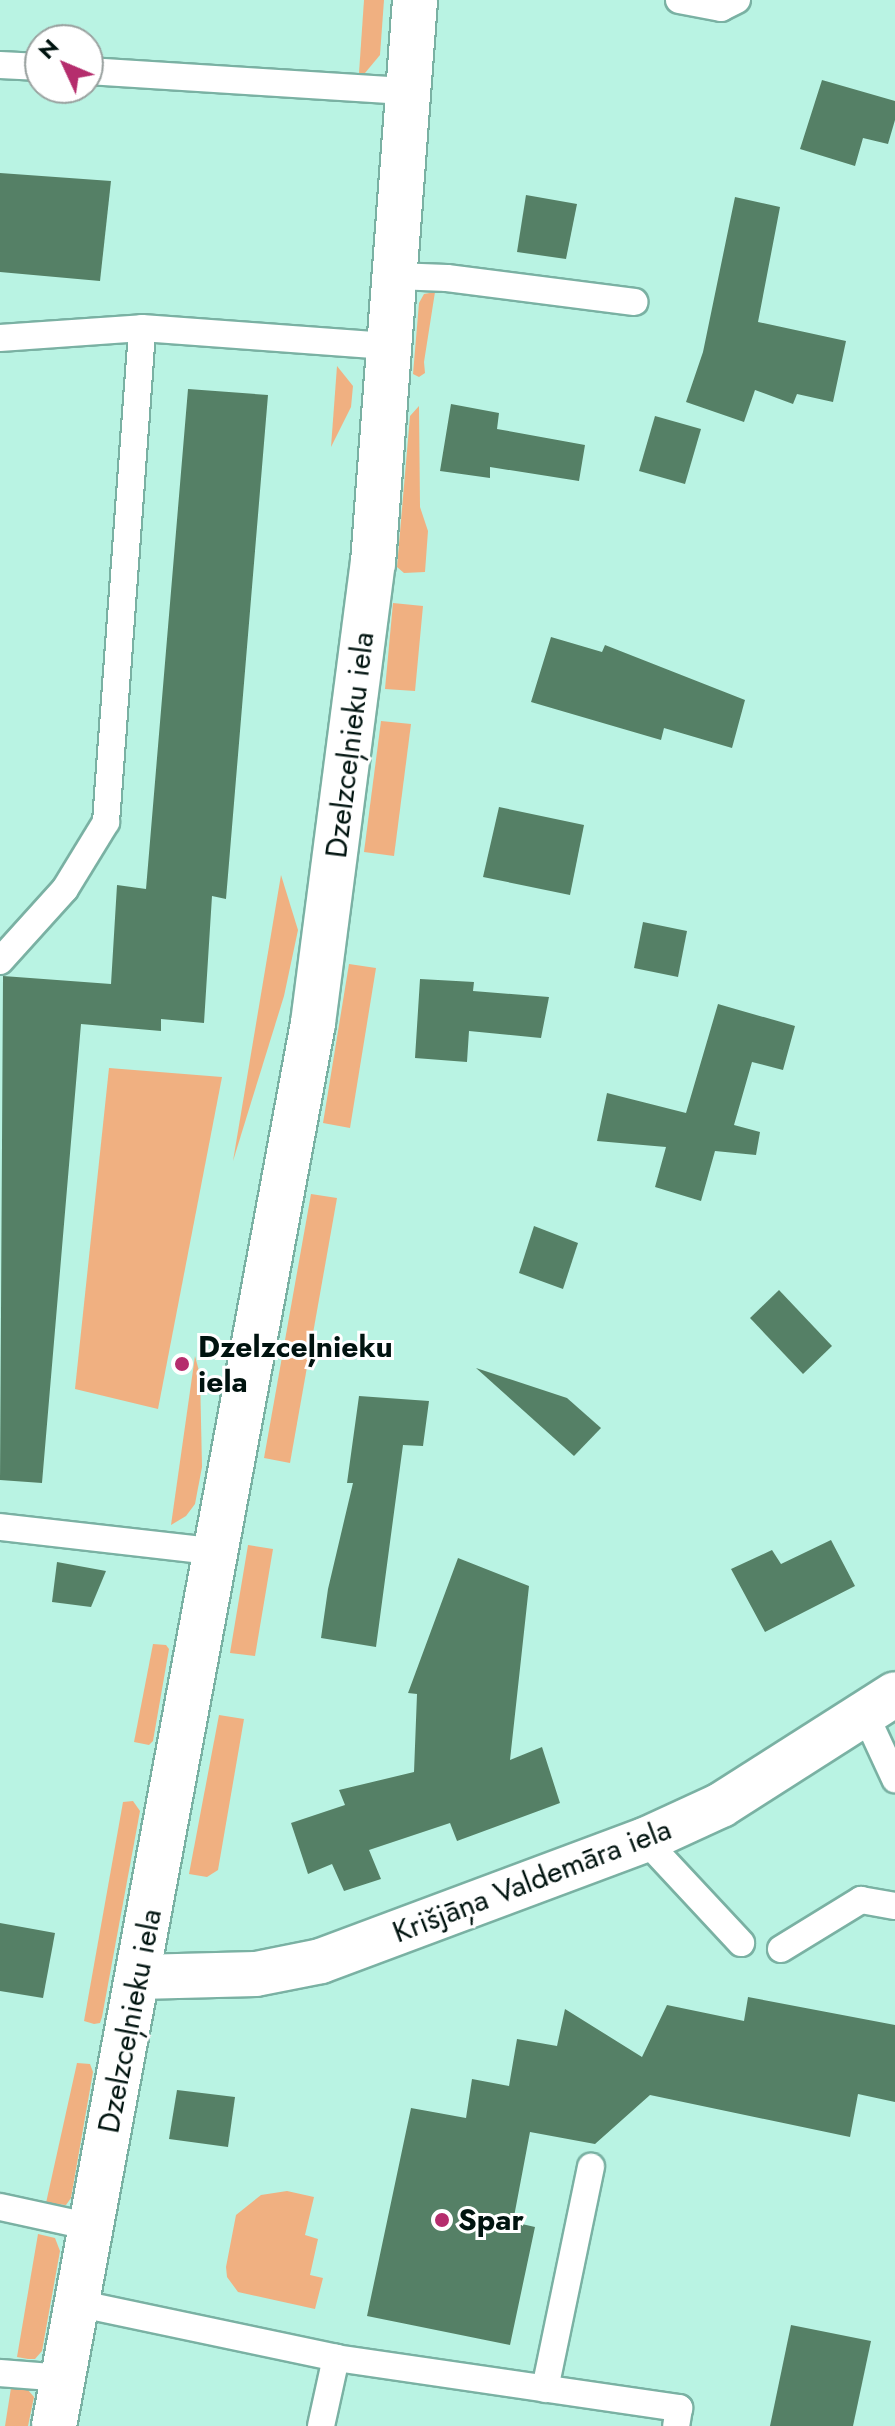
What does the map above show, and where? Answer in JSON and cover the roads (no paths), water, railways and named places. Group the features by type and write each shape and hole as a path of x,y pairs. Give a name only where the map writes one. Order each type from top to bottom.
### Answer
{"street":[{"name":"Dzelzceļnieku iela","path":"54,2426 218,1552 313,1023 373,563 415,0"},
{"name":"Krišjāņa Valdemāra iela","path":"139,1977 256,1974 321,1961 645,1840 721,1805 880,1704"}],"lane":[{"path":"679,0 721,8 737,0"},
{"path":"0,65 24,66"},
{"path":"104,72 408,91"},
{"path":"395,276 447,278 634,302"},
{"path":"0,961 65,889 106,822 142,328"},
{"path":"0,338 142,328 390,346"},
{"path":"0,1527 218,1552"},
{"path":"880,1704 895,1779"},
{"path":"645,1840 741,1943"},
{"path":"781,1949 861,1900 895,1906"},
{"path":"545,2389 591,2167"},
{"path":"0,2207 92,2227"},
{"path":"76,2303 336,2358 679,2408 676,2426"},
{"path":"321,2426 336,2358"},
{"path":"0,2373 64,2378"}],"place":[{"name":"Dzelzceļnieku iela","path":"182,1364"},
{"name":"Spar","path":"442,2220"}]}
